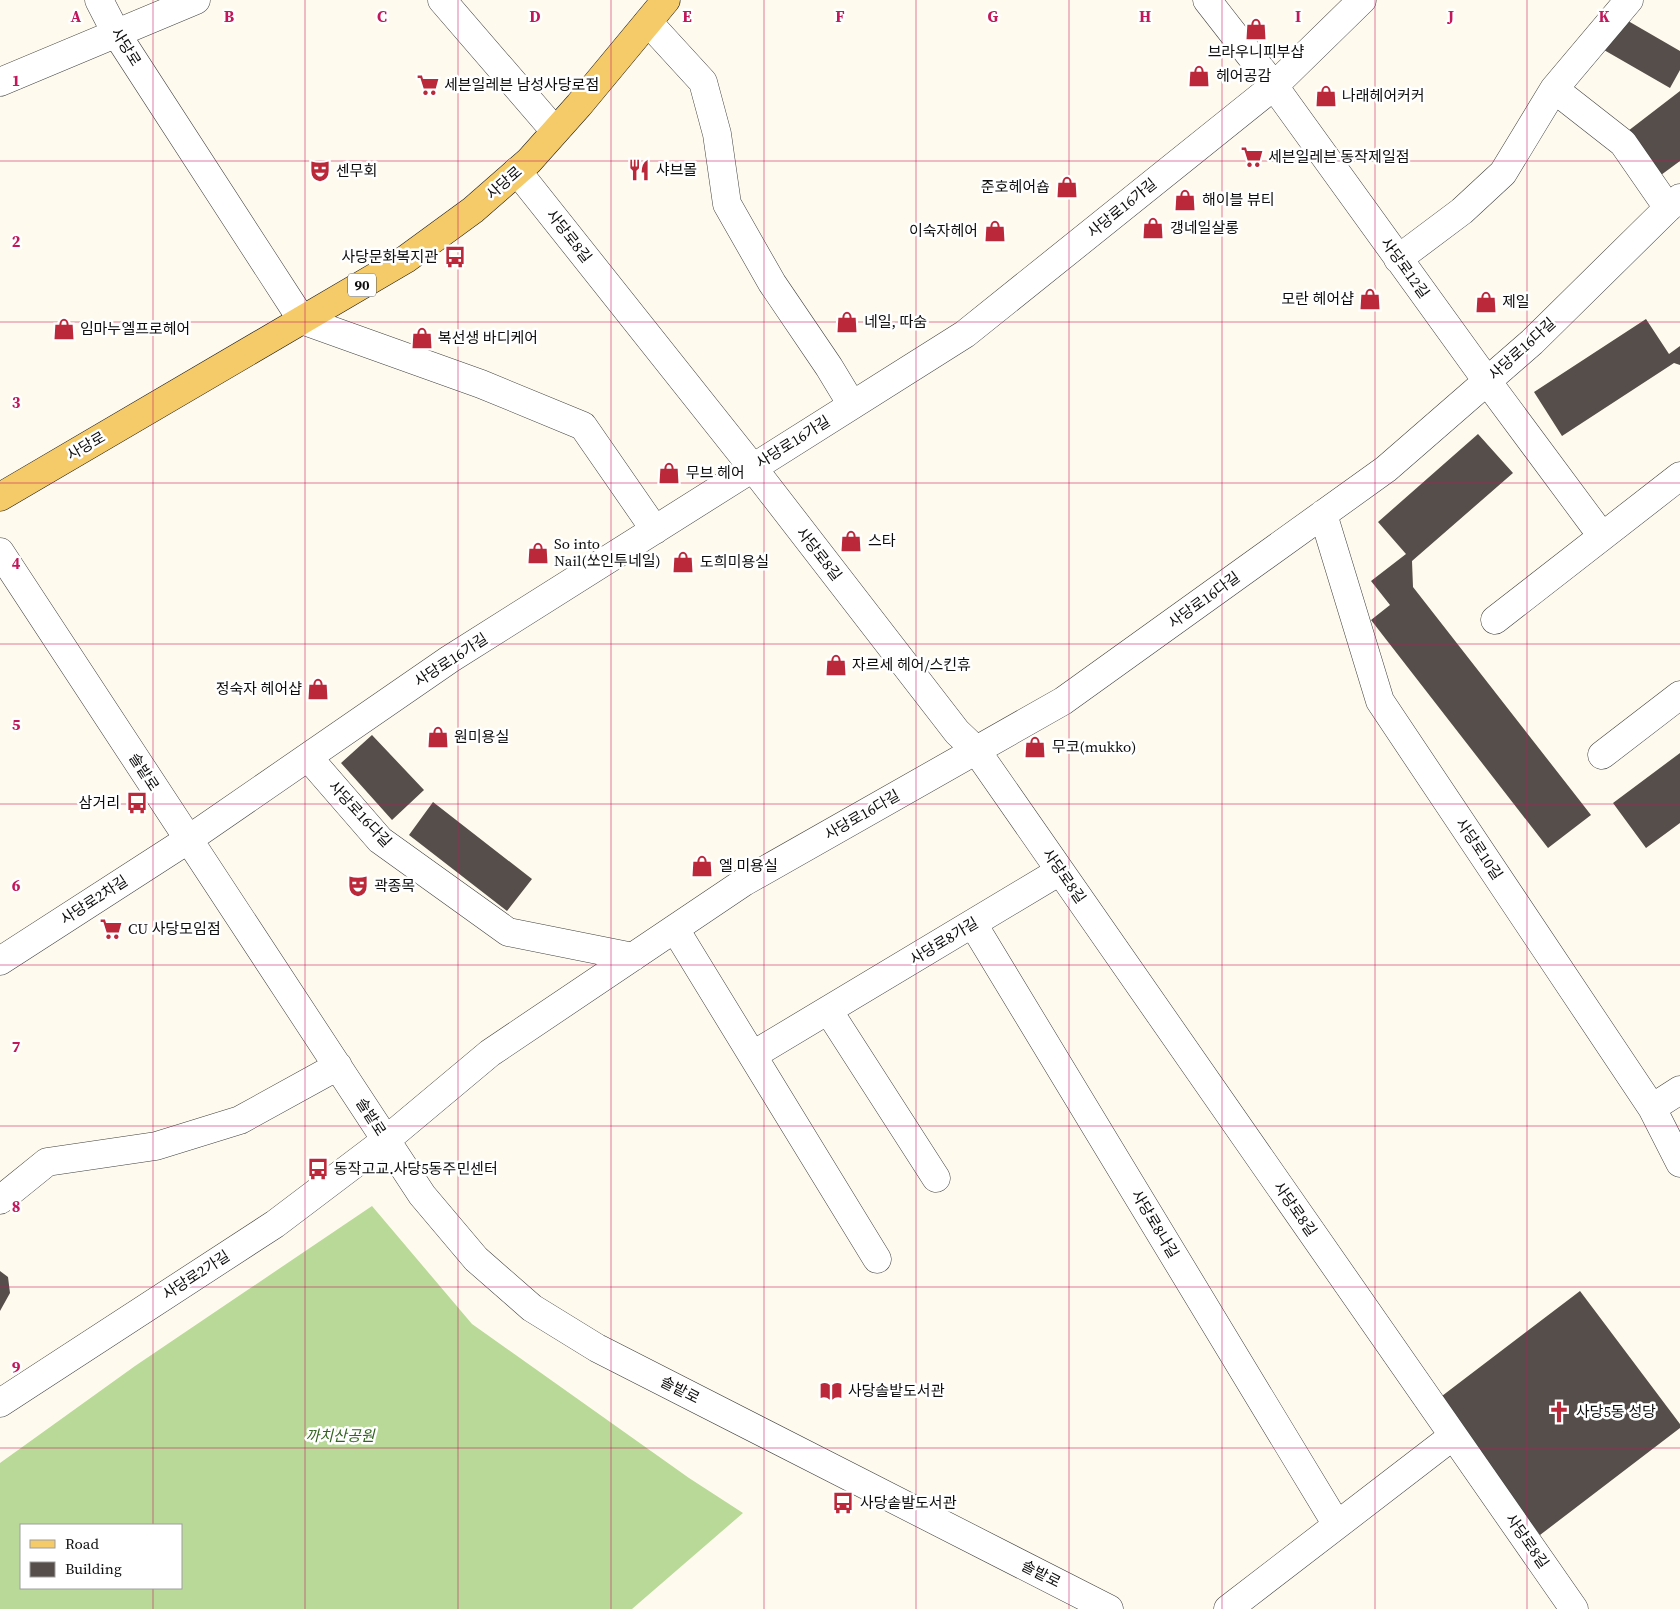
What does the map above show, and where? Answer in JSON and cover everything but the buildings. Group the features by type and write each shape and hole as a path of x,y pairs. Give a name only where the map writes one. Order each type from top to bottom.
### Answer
{"main road":[{"name":"사당로","path":"0,497 406,259 473,210 529,161 579,105 666,0"}],"street":[{"name":"사당로","path":"99,0 116,33 302,320"},
{"path":"0,82 196,0"},
{"path":"442,0 555,131"},
{"name":"사당로12길","path":"1207,0 1274,86 1398,259 1602,536"},
{"name":"사당로16가길","path":"189,839 450,659 965,334 1274,86 1362,0"},
{"path":"1398,259 1462,211 1503,173 1554,89 1629,0"},
{"path":"648,22 703,82 717,134 727,204 772,283 829,367 852,405"},
{"path":"1554,89 1622,143 1674,203"},
{"name":"사당로8길","path":"517,171 753,468 957,732 976,750 1574,1609"},
{"name":"사당로16다길","path":"386,1140 490,1053 744,882 1063,701 1386,469 1532,342 1674,203"},
{"path":"302,320 481,384 583,426 656,530"},
{"path":"1495,620 1680,476"},
{"name":"사당로10길","path":"1323,514 1380,700 1652,1108 1680,1163"},
{"name":"솔밭로","path":"0,552 422,1195 476,1259 532,1308 597,1348 1109,1609"},
{"path":"1602,755 1680,695"},
{"name":"사당로16다길","path":"308,757 380,840 508,932 633,957"},
{"name":"사당로2차길","path":"0,961 189,839"},
{"name":"사당로8가길","path":"753,1055 1060,871"},
{"name":"사당로8나길","path":"973,924 1337,1525"},
{"path":"675,929 877,1259"},
{"path":"828,1010 936,1178"},
{"path":"0,1200 47,1162 156,1146 240,1120 338,1066"},
{"path":"1652,1108 1680,1090"},
{"name":"사당로2가길","path":"0,1403 275,1224 386,1140"},
{"path":"1228,1609 1453,1436"}],"green space":[{"name":"까치산공원","path":"372,1206 472,1324 689,1478 743,1513 632,1609 0,1609 0,1463 135,1366"}],"place":[{"name":"브라우니피부샵","path":"1256,29"},
{"name":"헤어공감","path":"1199,76"},
{"name":"세븐일레븐 남성사당로점","path":"428,85"},
{"name":"나래헤어커커","path":"1326,96"},
{"name":"세븐일레븐 동작제일점","path":"1252,157"},
{"name":"샤브몰","path":"639,170"},
{"name":"센무회","path":"320,171"},
{"name":"준호헤어숍","path":"1067,187"},
{"name":"해이블 뷰티","path":"1185,200"},
{"name":"갱네일살롱","path":"1153,228"},
{"name":"이숙자헤어","path":"995,231"},
{"name":"사당문화복지관","path":"455,257"},
{"name":"모란 헤어샵","path":"1370,299"},
{"name":"제일","path":"1486,302"},
{"name":"네일, 따숨","path":"847,322"},
{"name":"임마누엘프로헤어","path":"64,329"},
{"name":"복선생 바디케어","path":"422,338"},
{"name":"무브 헤어","path":"669,473"},
{"name":"스타","path":"851,541"},
{"name":"So into Nail(쏘인투네일)","path":"538,553"},
{"name":"도희미용실","path":"683,562"},
{"name":"자르세 헤어/스킨휴","path":"836,665"},
{"name":"정숙자 헤어샵","path":"318,689"},
{"name":"원미용실","path":"438,737"},
{"name":"무코(mukko)","path":"1035,747"},
{"name":"삼거리","path":"137,803"},
{"name":"엘 미용실","path":"702,866"},
{"name":"곽종목","path":"358,886"},
{"name":"CU 사당모임점","path":"111,929"},
{"name":"동작고교.사당5동주민센터","path":"318,1169"},
{"name":"사당솔밭도서관","path":"831,1391"},
{"name":"사당5동 성당","path":"1559,1412"},
{"name":"사당솥발도서관","path":"843,1503"}]}
